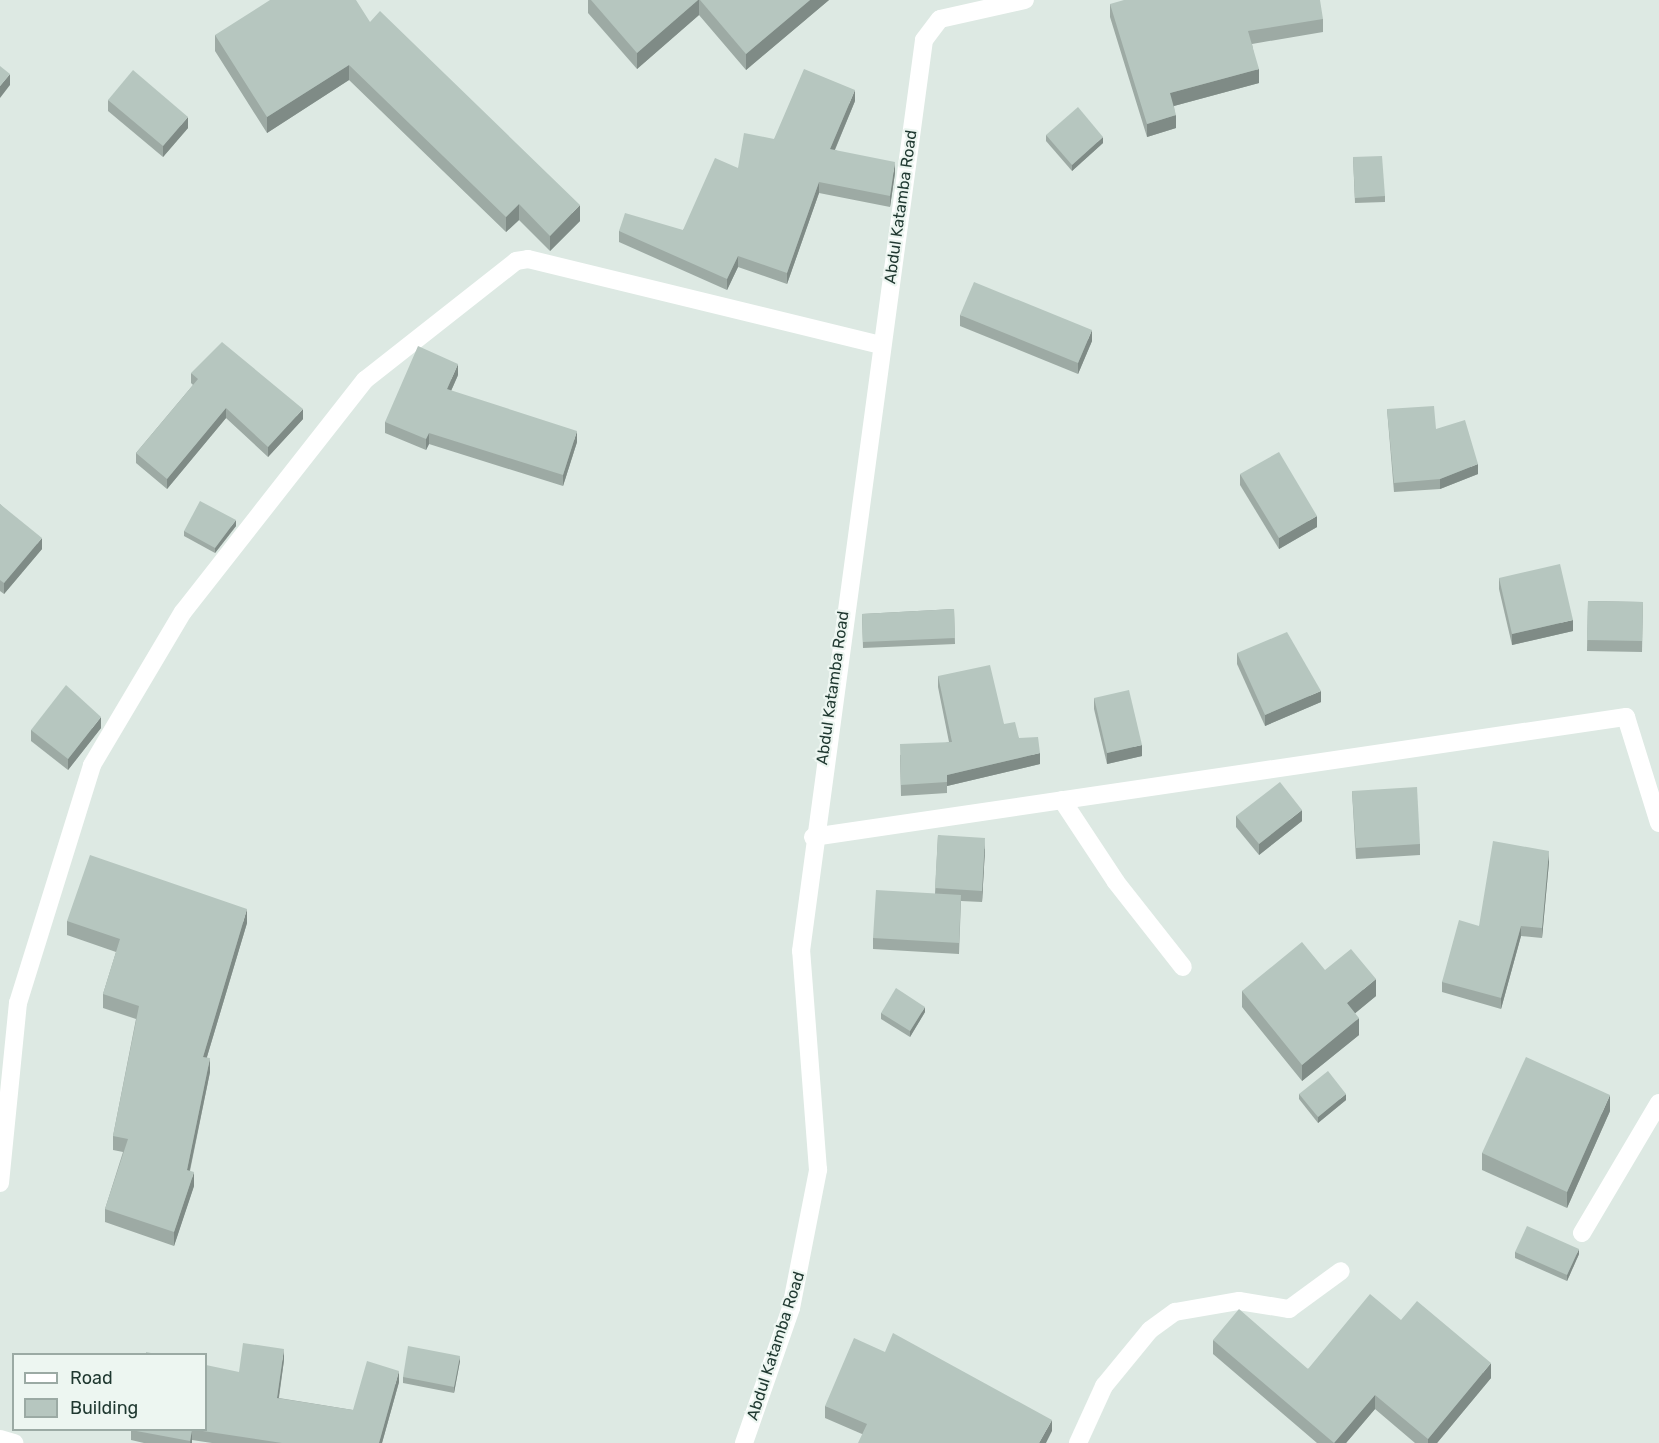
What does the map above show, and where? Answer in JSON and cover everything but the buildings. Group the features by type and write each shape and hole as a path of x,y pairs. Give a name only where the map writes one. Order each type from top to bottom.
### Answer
{"street":[{"name":"Abdul Katamba Road","path":"744,1443 791,1308 818,1170 801,951 813,837 924,40 940,19 1025,0"},
{"path":"0,1183 18,1003 92,765 183,612 365,380 516,261 528,259 882,345"},
{"path":"813,837 1626,717 1659,823"},
{"path":"1062,801 1116,882 1183,967"},
{"path":"1582,1233 1659,1103"},
{"path":"1078,1443 1104,1386 1150,1330 1176,1312 1239,1301 1289,1309 1341,1271"},
{"path":"0,1439 14,1443"}]}
